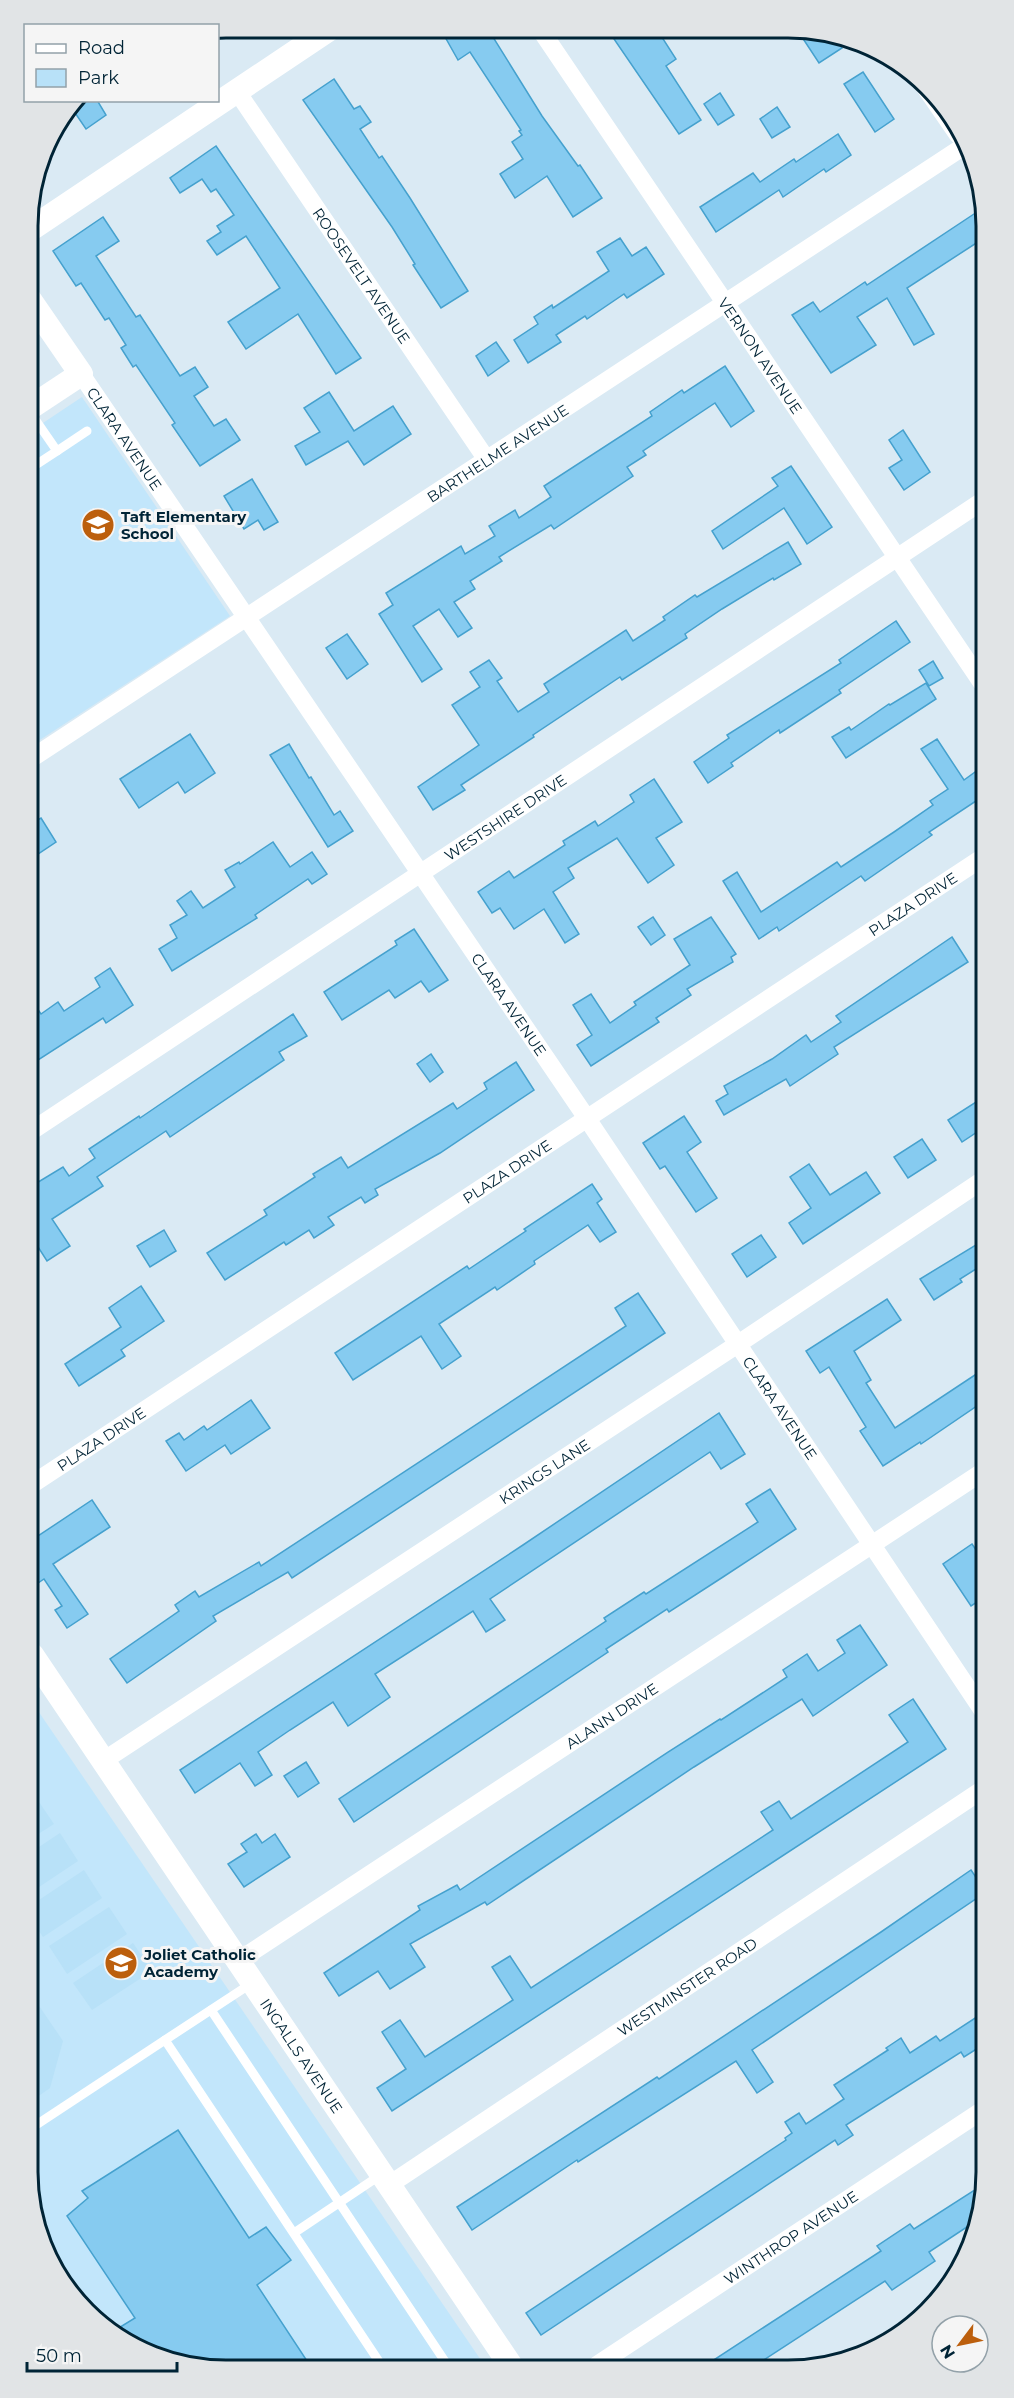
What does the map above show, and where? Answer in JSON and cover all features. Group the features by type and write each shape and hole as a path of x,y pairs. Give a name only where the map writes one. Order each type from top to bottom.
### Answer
{"street":[{"path":"219,99 317,37"},
{"name":"VERNON AVENUE","path":"545,37 976,674"},
{"name":"ROOSEVELT AVENUE","path":"236,90 487,460"},
{"path":"38,223 211,103"},
{"name":"BARTHELME AVENUE","path":"38,754 726,305 960,149"},
{"name":"CLARA AVENUE","path":"38,311 588,1120 976,1700"},
{"path":"38,402 81,374"},
{"name":"WESTSHIRE DRIVE","path":"38,1127 422,875 976,505"},
{"name":"PLAZA DRIVE","path":"37,1481 588,1120 976,862"},
{"name":"KRINGS LANE","path":"103,1761 738,1344 976,1185"},
{"name":"ALANN DRIVE","path":"238,1961 976,1476"},
{"name":"INGALLS AVENUE","path":"37,1663 507,2360"},
{"name":"WESTMINSTER ROAD","path":"385,2180 976,1794"},
{"name":"WINTHROP AVENUE","path":"605,2360 976,2115"}],"lane":[{"path":"38,423 57,451"},
{"path":"38,464 87,431"},
{"path":"37,2124 253,1983"},
{"path":"211,2010 444,2360"},
{"path":"165,2040 378,2360"},
{"path":"294,2233 339,2203 385,2180"}],"shaded area":[{"name":"Taft Elementary School","path":"82,397 230,616 38,741 38,426"},
{"name":"Joliet Catholic Academy","path":"37,1710 481,2360 225,2360 189,2357 153,2346 131,2335 111,2322 76,2287 52,2245 39,2197 37,2173"}],"green space":[{"path":"37,1799 54,1824 37,1835"},
{"path":"60,1833 78,1861 37,1888 37,1848"},
{"path":"84,1870 102,1898 43,1937 37,1928 37,1901"},
{"path":"109,1907 127,1934 67,1974 49,1946"},
{"path":"133,1943 152,1971 92,2010 73,1983"},
{"path":"37,2003 63,2041 50,2088 37,2097"}],"building":[{"path":"445,37 493,37 542,116 602,198 573,217 547,176 515,198 500,174 523,159 512,142 522,135 519,131 521,130 470,52 458,60"},
{"path":"617,37 662,37 676,59 666,66 701,120 679,134 614,39"},
{"path":"803,38 825,41 840,45 842,48 819,63"},
{"path":"863,72 894,119 875,132 844,84"},
{"path":"334,79 354,109 360,106 371,122 360,129 379,158 382,156 410,198 468,291 441,308 392,227 303,100"},
{"path":"720,93 734,115 718,125 704,104"},
{"path":"83,102 98,102 106,115 86,129 75,113"},
{"path":"777,107 790,127 772,138 760,119"},
{"path":"838,134 851,155 826,172 824,169 783,197 779,190 716,232 700,207 753,173 760,182 794,159 796,162"},
{"path":"216,146 361,358 336,374 298,314 246,349 228,322 280,288 246,236 217,255 207,241 221,232 217,226 234,215 216,189 211,192 202,179 180,193 170,178"},
{"path":"975,213 976,243 907,288 934,334 914,345 887,298 857,317 876,345 831,373 792,315 813,302 820,312 865,282 867,285"},
{"path":"103,217 119,241 96,256 136,317 140,315 180,376 195,367 208,387 194,396 214,426 226,419 240,440 200,466 172,425 175,423 136,365 133,367 121,348 126,345 109,318 105,320 81,283 76,286 53,251"},
{"path":"620,238 632,256 646,247 664,274 627,298 624,294 587,319 585,316 556,335 561,342 528,363 514,340 538,324 534,317 552,305 553,308 609,271 597,252"},
{"path":"496,342 509,361 488,376 476,356"},
{"path":"725,366 754,411 731,427 715,403 643,451 646,455 627,467 633,476 554,529 551,525 499,557 502,561 470,581 475,589 454,602 472,628 458,637 439,609 413,626 442,669 422,682 379,614 393,605 386,593 461,546 465,554 495,536 489,526 515,510 519,518 551,497 544,486 652,416 650,412 682,390 684,393"},
{"path":"329,392 354,431 393,406 411,434 364,465 348,441 306,465 295,446 320,432 304,408"},
{"path":"903,430 930,472 904,490 889,468 902,460 889,440"},
{"path":"791,466 832,527 807,544 784,508 723,549 712,531 778,486 772,478"},
{"path":"252,479 278,522 264,530 258,520 244,529 224,496"},
{"path":"788,542 801,564 722,609 685,634 687,638 622,680 620,677 533,735 534,737 461,785 465,790 433,810 418,787 479,745 452,705 480,687 470,672 489,660 502,678 497,681 518,712 549,692 544,684 626,630 633,641 665,620 663,617 695,595 697,597"},
{"path":"896,621 910,642 839,690 841,693 780,733 779,730 731,763 733,766 708,783 694,762 729,738 727,735 841,663 839,660"},
{"path":"347,634 368,664 347,679 326,648"},
{"path":"933,661 943,678 929,686 919,670"},
{"path":"926,683 936,699 846,758 832,737 849,727 851,730 889,704"},
{"path":"190,734 215,773 185,793 178,782 139,808 120,779"},
{"path":"937,739 964,780 976,771 976,801 929,832 932,835 865,881 861,876 779,931 777,927 759,939 723,881 737,872 761,912 837,862 841,867 894,832 933,805 930,801 948,789 921,749"},
{"path":"289,744 334,815 340,811 353,831 328,847 270,755"},
{"path":"654,779 682,822 656,838 674,865 648,883 617,838 568,868 574,878 553,892 579,934 565,943 544,909 514,929 500,908 492,913 478,892 509,871 514,878 565,845 563,841 595,821 598,826 634,802 630,795"},
{"path":"41,818 56,842 38,854 38,820"},
{"path":"273,842 290,867 312,852 327,874 312,884 308,879 255,915 257,918 172,971 159,949 177,938 170,925 187,915 177,901 191,891 203,908 235,887 225,870 239,862 240,864"},
{"path":"653,917 665,935 651,945 638,927"},
{"path":"711,917 736,954 731,957 733,962 687,989 691,995 656,1018 659,1022 591,1066 577,1045 592,1035 573,1005 591,994 610,1023 636,1005 634,1002 690,965 674,939"},
{"path":"414,929 448,980 429,992 421,981 395,998 389,990 342,1020 324,992 397,945 395,941"},
{"path":"952,937 968,962 834,1047 838,1054 790,1086 786,1079 724,1115 716,1101 728,1094 724,1086 772,1059 806,1035 811,1042 841,1022 836,1016"},
{"path":"110,968 133,1005 106,1023 103,1018 38,1060 38,1009 41,1014 58,1002 64,1011 100,987 95,978"},
{"path":"293,1014 307,1036 279,1052 284,1060 170,1137 166,1131 97,1177 103,1186 52,1219 70,1246 47,1261 37,1246 38,1182 63,1167 69,1176 95,1158 89,1149 139,1116 140,1118"},
{"path":"431,1054 443,1072 430,1082 417,1064"},
{"path":"516,1062 534,1090 440,1153 375,1189 378,1195 365,1203 361,1197 328,1217 334,1225 314,1238 309,1230 286,1245 284,1242 225,1280 207,1253 267,1215 264,1210 315,1177 313,1174 341,1157 348,1168 453,1103 457,1109 487,1089 484,1083"},
{"path":"976,1102 976,1133 962,1142 948,1120"},
{"path":"684,1116 701,1142 687,1152 717,1198 696,1212 665,1166 660,1169 643,1143"},
{"path":"922,1139 936,1160 908,1178 894,1157"},
{"path":"809,1164 830,1195 866,1172 880,1193 803,1244 789,1223 811,1208 790,1177"},
{"path":"592,1184 602,1199 597,1203 616,1232 600,1242 588,1225 534,1261 535,1264 497,1290 495,1287 439,1324 461,1356 442,1369 421,1336 353,1380 335,1353 467,1266 469,1269"},
{"path":"164,1230 176,1251 150,1267 137,1246"},
{"path":"761,1235 776,1257 747,1277 732,1254"},
{"path":"976,1245 976,1269 960,1279 962,1282 934,1300 920,1279"},
{"path":"141,1286 164,1321 121,1350 125,1356 79,1386 65,1364 121,1327 109,1308"},
{"path":"638,1293 665,1333 292,1578 288,1572 213,1616 216,1621 127,1683 110,1659 179,1611 175,1605 195,1591 199,1597 259,1562 261,1566 626,1326 615,1308"},
{"path":"887,1299 901,1320 854,1351 871,1380 866,1383 895,1428 976,1374 976,1406 921,1444 920,1442 883,1466 860,1431 866,1427 829,1367 820,1373 806,1351"},
{"path":"251,1400 270,1428 231,1454 225,1445 186,1471 166,1441 179,1433 184,1440 204,1426 207,1430"},
{"path":"719,1413 745,1454 721,1469 710,1452 490,1599 505,1620 486,1632 473,1611 375,1674 390,1697 348,1726 333,1702 290,1730 258,1752 272,1775 255,1786 240,1763 195,1793 180,1770 523,1545"},
{"path":"770,1489 796,1529 669,1612 667,1609 606,1649 608,1652 354,1822 339,1799 606,1621 604,1618 644,1592 646,1594 758,1522 746,1504"},
{"path":"92,1500 110,1527 53,1564 88,1614 67,1628 55,1610 62,1606 44,1579 37,1583 37,1536"},
{"path":"972,1544 976,1550 976,1603 971,1606 943,1564"},
{"path":"860,1625 887,1665 813,1716 802,1699 694,1767 487,1905 485,1902 410,1944 425,1967 390,1989 378,1971 339,1996 324,1973 420,1910 418,1906 457,1885 460,1890 668,1752 787,1677 783,1670 807,1654 818,1671 845,1653 837,1640"},
{"path":"913,1699 946,1749 392,2111 377,2088 406,2069 382,2032 400,2020 425,2057 513,2000 492,1967 510,1956 531,1988 773,1830 761,1812 779,1801 791,1819 908,1742 889,1715"},
{"path":"306,1762 319,1783 298,1797 284,1776"},
{"path":"256,1834 262,1843 275,1834 290,1857 244,1887 228,1864 247,1852 241,1844"},
{"path":"971,1870 976,1877 976,1899 752,2050 773,2082 757,2093 736,2061 578,2162 577,2160 472,2230 457,2207 657,2077 659,2079"},
{"path":"976,2018 976,2049 964,2057 961,2052 846,2125 853,2135 838,2145 835,2140 541,2335 526,2313 786,2140 785,2138 792,2133 785,2122 799,2113 806,2124 844,2099 834,2085 888,2050 886,2048 901,2038 910,2053 936,2036 940,2041"},
{"path":"178,2130 249,2238 266,2227 291,2260 257,2285 306,2360 225,2360 189,2357 153,2346 119,2327 135,2318 67,2216 88,2198 82,2191"},
{"path":"976,2189 968,2226 929,2252 935,2261 892,2290 885,2281 764,2360 714,2360 881,2251 877,2246 910,2224 914,2229"}],"place":[{"name":"Taft Elementary School","path":"98,525"},
{"name":"Joliet Catholic Academy","path":"121,1963"}]}
